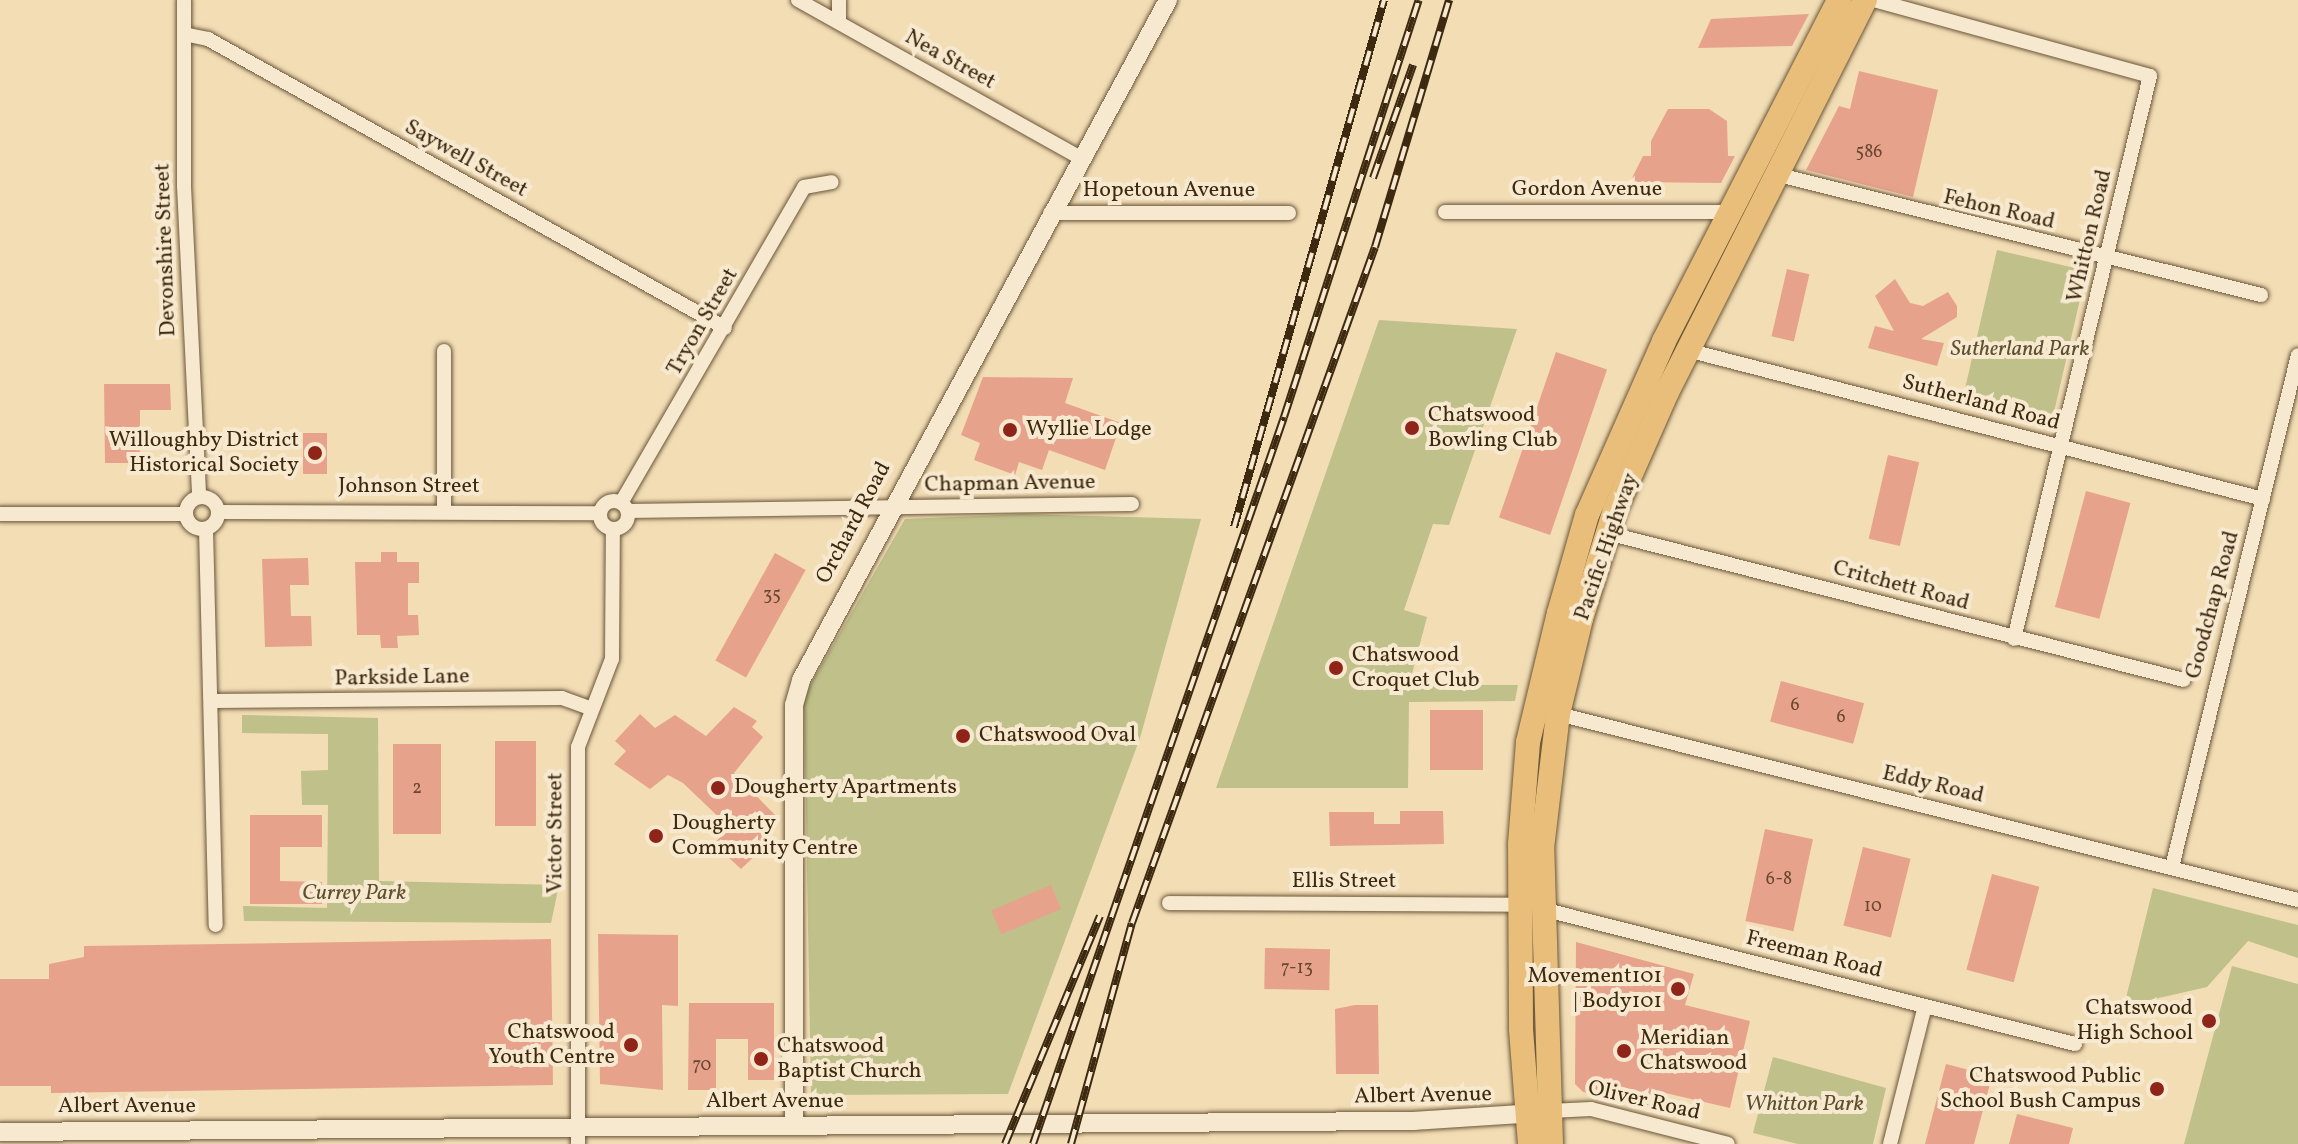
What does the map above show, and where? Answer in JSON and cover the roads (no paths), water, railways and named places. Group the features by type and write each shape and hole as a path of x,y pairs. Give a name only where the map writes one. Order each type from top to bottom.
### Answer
{"highway":[{"name":"Pacific Highway","path":"1530,1144 1538,1113 1530,907 1528,742 1579,540 1664,341 1839,0"},
{"name":"Pacific Highway","path":"1530,907 1558,714 1607,533 1687,350 1865,0"},
{"name":"Pacific Highway","path":"1538,1113 1551,1144"}],"main road":[{"name":"Orchard Road","path":"794,1125 794,705 815,648 889,508 1168,0"},
{"name":"Albert Avenue","path":"0,1132 31,1138 577,1136 794,1125 1538,1113"}],"street":[{"name":"Devonshire Street","path":"184,0 184,186 199,497"},
{"name":"Nea Street","path":"798,0 1081,158"},
{"path":"839,0 839,22"},
{"name":"Whitton Road","path":"1874,0 2150,76 2014,639"},
{"name":"Saywell Street","path":"184,34 208,39 725,328"},
{"name":"Fehon Road","path":"1775,174 2261,295"},
{"name":"Tryon Street","path":"613,529 626,522 624,507 804,187 832,182"},
{"name":"Gordon Avenue","path":"1445,212 1729,212"},
{"name":"Hopetoun Avenue","path":"1050,213 1289,213"},
{"name":"Sutherland Road","path":"1687,350 2263,499"},
{"path":"444,351 444,509"},
{"name":"Goodchap Road","path":"2172,867 2263,499 2292,406 2298,355"},
{"path":"186,514 199,497 210,499 219,512 206,529 213,701 216,925"},
{"path":"613,529 600,513 605,503 624,507 889,508"},
{"name":"Chapman Avenue","path":"889,508 1132,504"},
{"name":"Johnson Street","path":"219,512 444,509 600,513"},
{"path":"0,514 186,514"},
{"path":"186,514 191,526 206,529"},
{"name":"Victor Street","path":"577,1136 578,747 590,708 612,659 613,529"},
{"name":"Critchett Road","path":"1607,533 2184,680"},
{"name":"Parkside Lane","path":"213,701 562,698 590,708"},
{"name":"Eddy Road","path":"1558,714 2298,900"},
{"name":"Ellis Street","path":"1169,903 1530,907"},
{"name":"Freeman Road","path":"1530,907 2075,1044"},
{"path":"1890,1144 1925,1006"},
{"name":"Oliver Road","path":"1538,1113 1591,1109 1728,1144"}],"railway":[{"path":"1234,527 1384,0"},
{"path":"1033,1144 1284,417 1419,0"},
{"path":"1071,1144 1132,923 1375,247 1449,0"},
{"path":"1373,178 1413,65"},
{"path":"1005,1144 1100,916"}],"place":[{"name":"Chatswood Bowling Club","path":"1412,428"},
{"name":"Wyllie Lodge","path":"1010,430"},
{"name":"Willoughby District Historical Society","path":"315,453"},
{"name":"Chatswood Croquet Club","path":"1336,668"},
{"name":"Chatswood Oval","path":"963,736"},
{"name":"Dougherty Apartments","path":"718,788"},
{"name":"Dougherty Community Centre","path":"656,836"},
{"name":"Movement101 | Body101","path":"1678,989"},
{"name":"Chatswood High School","path":"2209,1021"},
{"name":"Chatswood Youth Centre","path":"631,1045"},
{"name":"Meridian Chatswood","path":"1624,1051"},
{"name":"Chatswood Baptist Church","path":"761,1059"},
{"name":"Chatswood Public School Bush Campus","path":"2157,1089"}],"park label":[{"name":"Sutherland Park","path":"2020,350"},
{"name":"Currey Park","path":"354,894"},
{"name":"Whitton Park","path":"1804,1105"}]}
